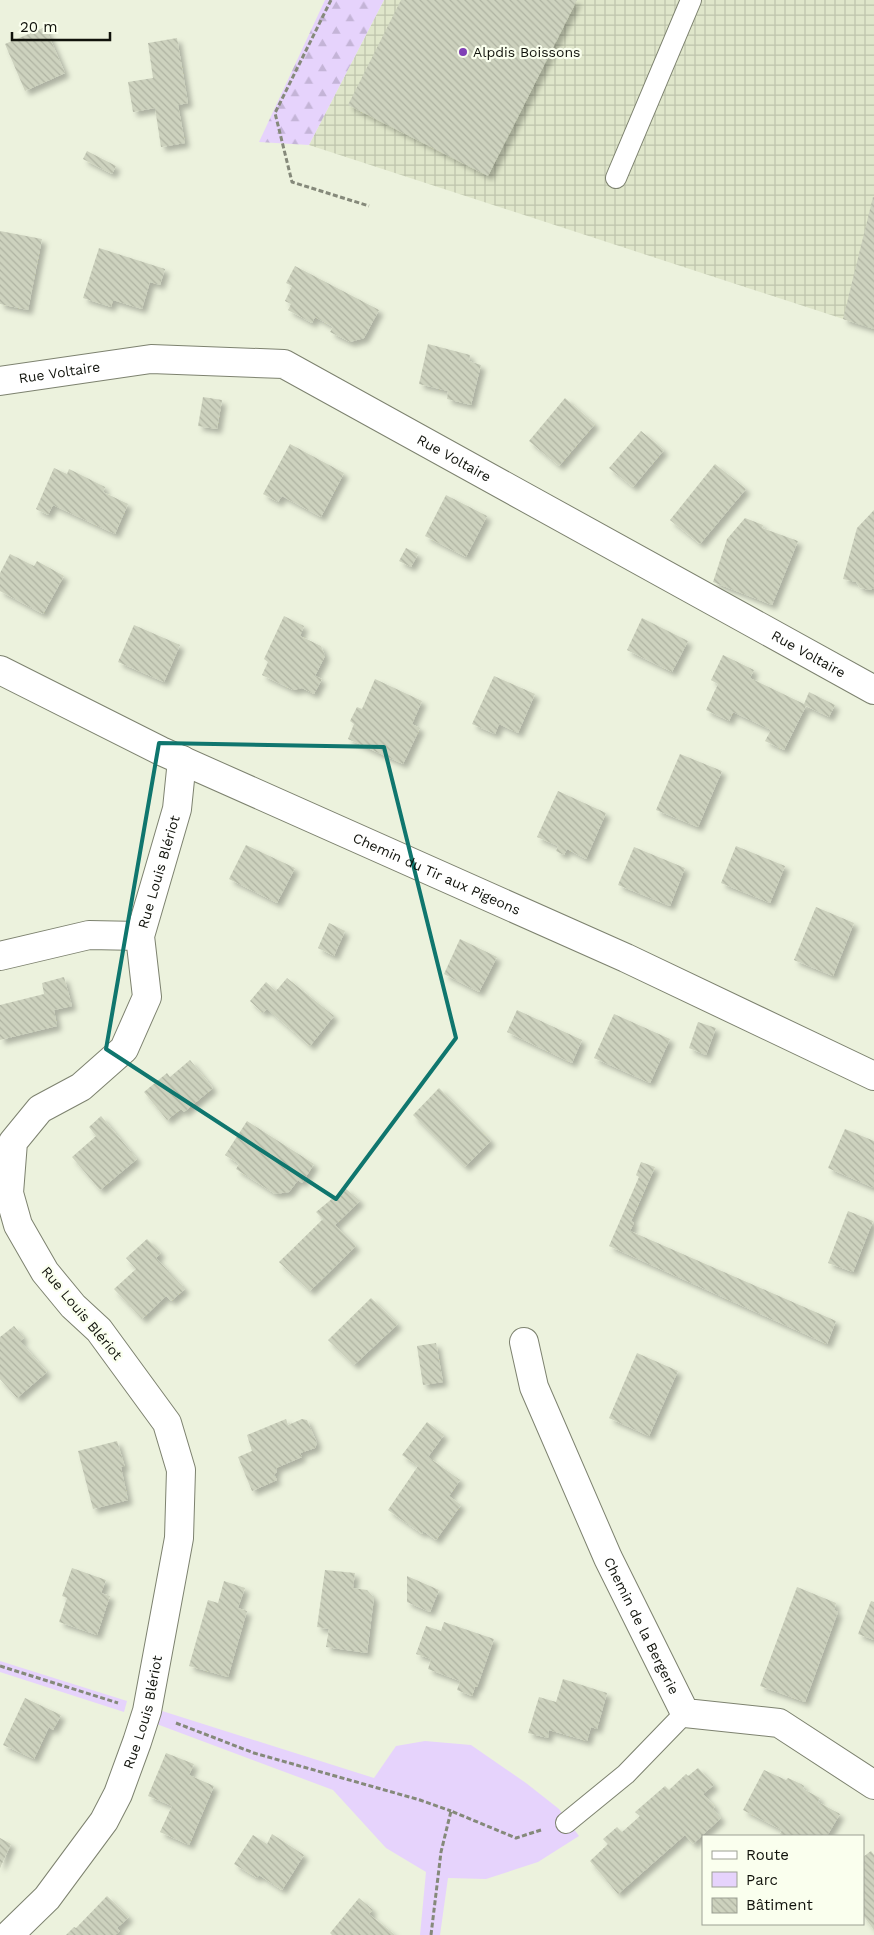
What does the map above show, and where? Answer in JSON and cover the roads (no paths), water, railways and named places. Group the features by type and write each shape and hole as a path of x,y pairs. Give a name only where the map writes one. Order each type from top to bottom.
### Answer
{"street":[{"name":"Rue Voltaire","path":"0,381 151,359 284,364 874,690"},
{"name":"Chemin du Tir aux Pigeons","path":"0,670 194,766 356,836 626,958 874,1076"},
{"name":"Rue Louis Blériot","path":"9,1935 47,1898 104,1821 118,1794 147,1712 179,1538 181,1470 167,1423 99,1330 73,1306 45,1272 18,1226 9,1193 13,1142 40,1109 81,1087 124,1049 147,997 140,936 177,809 194,766"},
{"path":"0,956 89,935 140,936"},
{"name":"Chemin de la Bergerie","path":"524,1342 534,1387 608,1558 685,1713"},
{"path":"685,1713 779,1723 874,1785"}],"lane":[{"path":"616,178 691,0"},
{"path":"566,1823 626,1774 685,1713"}],"place":[{"name":"Alpdis Boissons","path":"463,52"}]}
